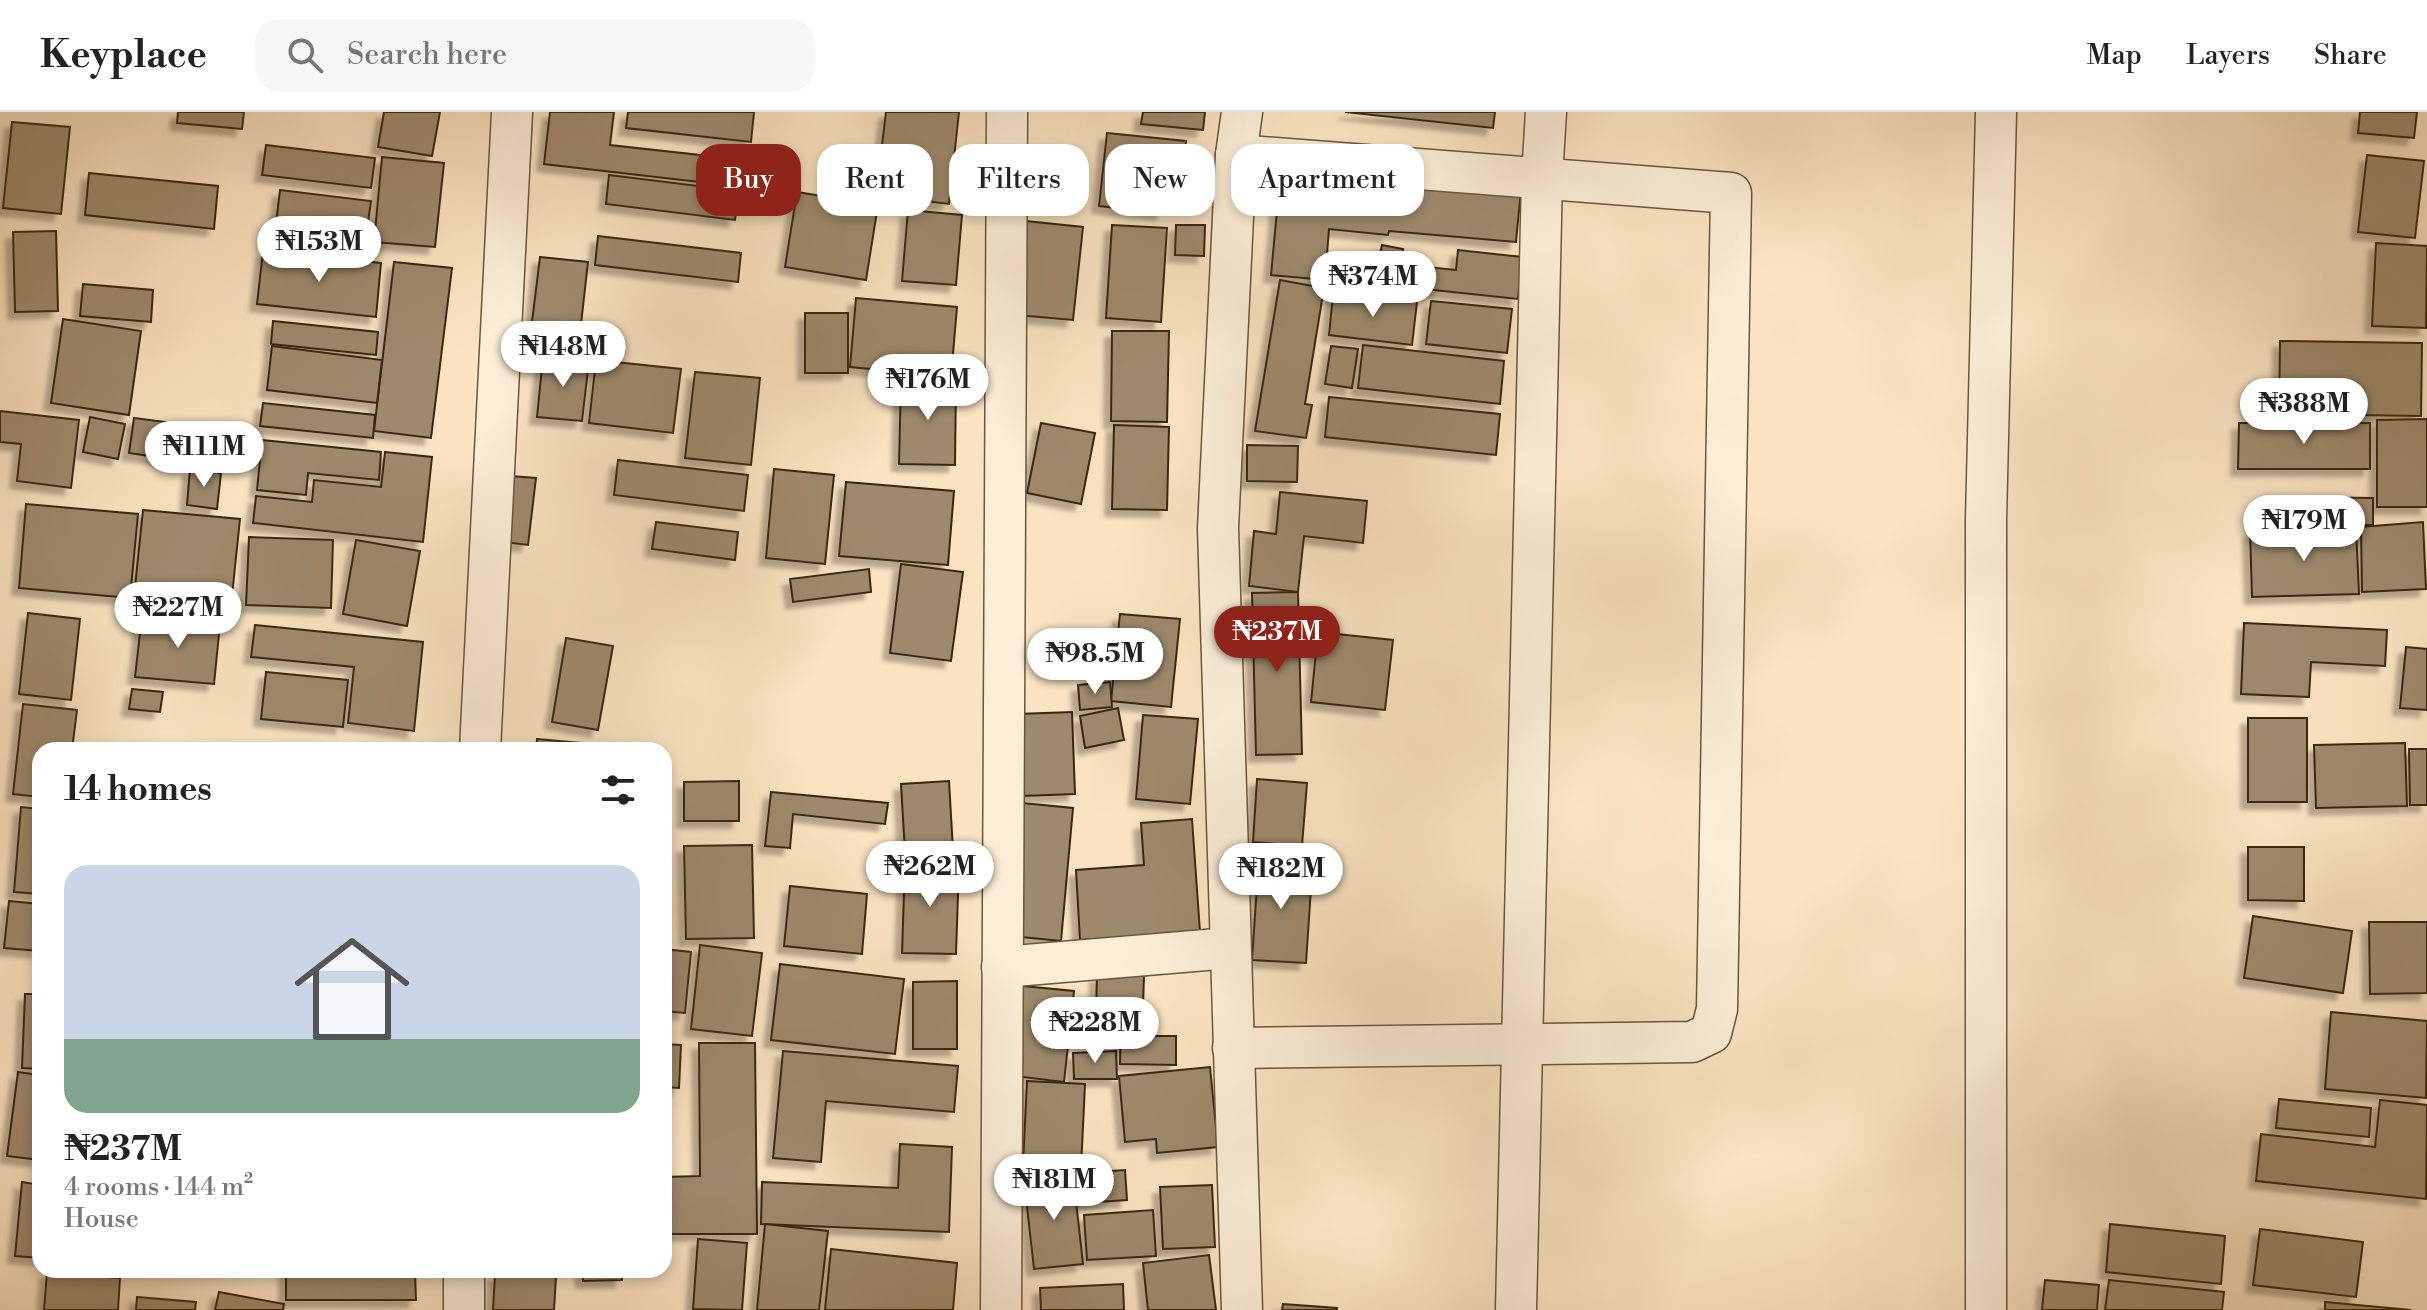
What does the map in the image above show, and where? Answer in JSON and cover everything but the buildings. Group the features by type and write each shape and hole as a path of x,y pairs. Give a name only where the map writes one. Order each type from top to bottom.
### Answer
{"street":[{"path":"480,742 512,112"},
{"path":"1001,1310 1007,112"},
{"path":"1238,144 1242,112"},
{"path":"1516,1310 1520,1046 1546,112"},
{"path":"1986,1310 1986,520 1996,112"},
{"path":"1233,1048 1692,1042 1711,1033 1717,1009 1731,193 1424,169"},
{"path":"1233,216 1218,528 1242,1310"},
{"path":"1002,967 1230,948"},
{"path":"464,1278 464,1310"}]}
